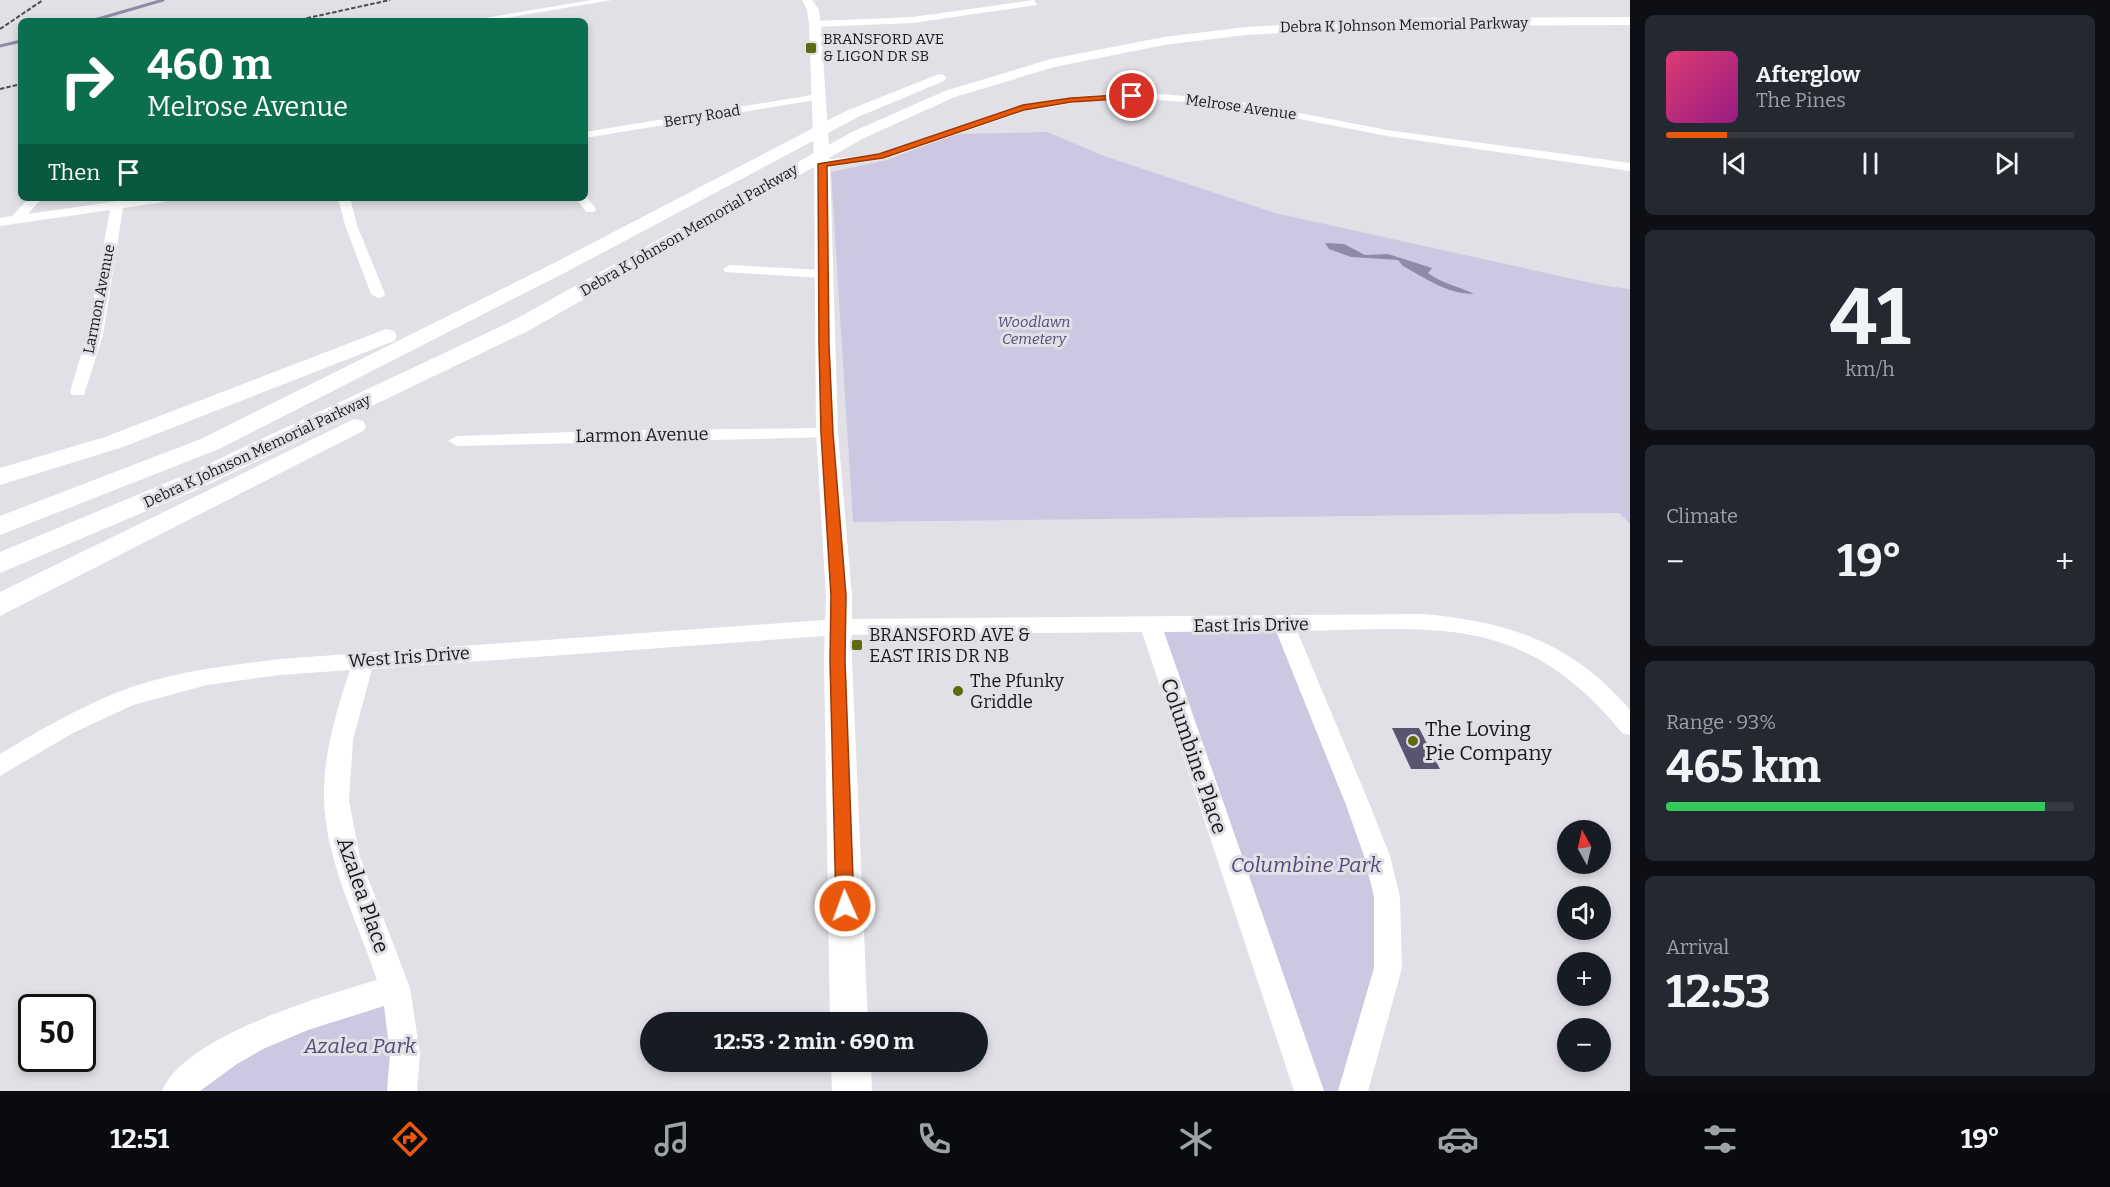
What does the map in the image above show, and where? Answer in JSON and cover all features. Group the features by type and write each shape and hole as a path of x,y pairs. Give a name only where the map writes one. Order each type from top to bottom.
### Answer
{"highway":[{"name":"Debra K Johnson Memorial Parkway","path":"1114,36 1180,26 1350,14 1630,10"},
{"name":"Debra K Johnson Memorial Parkway","path":"0,563 194,481 522,325 858,135 950,94 1001,76 1051,63 1164,41 1266,29 1359,23 1630,21"},
{"name":"Debra K Johnson Memorial Parkway","path":"0,526 210,444 561,267 772,154 852,114 956,74"},
{"path":"0,468 135,432 225,401 561,267"},
{"path":"0,605 351,428 492,349 522,325"},
{"path":"0,477 114,442 135,432"}],"main road":[{"path":"807,0 813,10 815,24 822,164 822,274 827,433 836,541 849,1012"},
{"path":"851,1072 852,1091"}],"street":[{"path":"491,18 608,0"},
{"path":"961,3 979,11"},
{"path":"815,24 913,20 1034,3"},
{"name":"Melrose Avenue","path":"822,164 880,157 1023,108 1080,99 1148,96 1232,103 1387,133 1630,166"},
{"name":"Berry Road","path":"588,135 818,97"},
{"path":"16,220 33,201"},
{"path":"0,222 144,201"},
{"path":"345,201 351,225 378,294"},
{"name":"Larmon Avenue","path":"78,392 95,335 117,205"},
{"path":"730,269 822,274"},
{"name":"Larmon Avenue","path":"457,441 642,435 827,433"},
{"name":"East Iris Drive","path":"838,627 1445,623 1500,632 1535,645 1573,667 1596,687 1630,726"},
{"path":"1284,625 1362,815 1387,897 1388,968 1353,1091"},
{"name":"Columbine Place","path":"1151,626 1309,1091"},
{"name":"West Iris Drive","path":"0,766 63,727 102,708 150,691 232,673 364,660 838,627"},
{"name":"Azalea Place","path":"364,660 339,754 339,822 353,878 396,988 405,1031 402,1091"},
{"path":"177,1091 207,1064 235,1046 307,1015 396,988"}],"green space":[{"name":"Woodlawn Cemetery","path":"1047,132 1104,156 1275,213 1600,285 1630,289 1630,524 1619,513 853,522 831,172 887,160 955,134"},
{"name":"Columbine Park","path":"1284,625 1387,897 1353,1091 1309,1091 1151,626"},
{"name":"Azalea Park","path":"396,988 402,1091 177,1091 191,1077"}],"shaded area":[{"path":"1325,243 1344,244 1365,255 1388,254 1432,268 1428,273 1433,277 1474,294 1455,291 1437,284 1403,266 1398,260 1351,257 1329,249"}],"building":[{"name":"The Loving Pie Company","path":"1392,728 1419,728 1440,769 1411,769"}],"waterway":[{"path":"101,18 163,0"},
{"path":"0,46 18,42"}],"railway":[{"path":"0,29 43,0"},
{"path":"308,18 390,0"},
{"path":"0,89 18,85"}],"place":[{"name":"BRANSFORD AVE & LIGON DR SB","path":"811,48"},
{"name":"BRANSFORD AVE & EAST IRIS DR NB","path":"857,645"},
{"name":"The Pfunky Griddle","path":"958,691"},
{"name":"The Loving Pie Company","path":"1413,741"}],"route":[{"path":"845,906 838,660 839,596 827,433 824,345 822,164 880,157 997,115 1023,108 1071,100 1132,96"}]}
